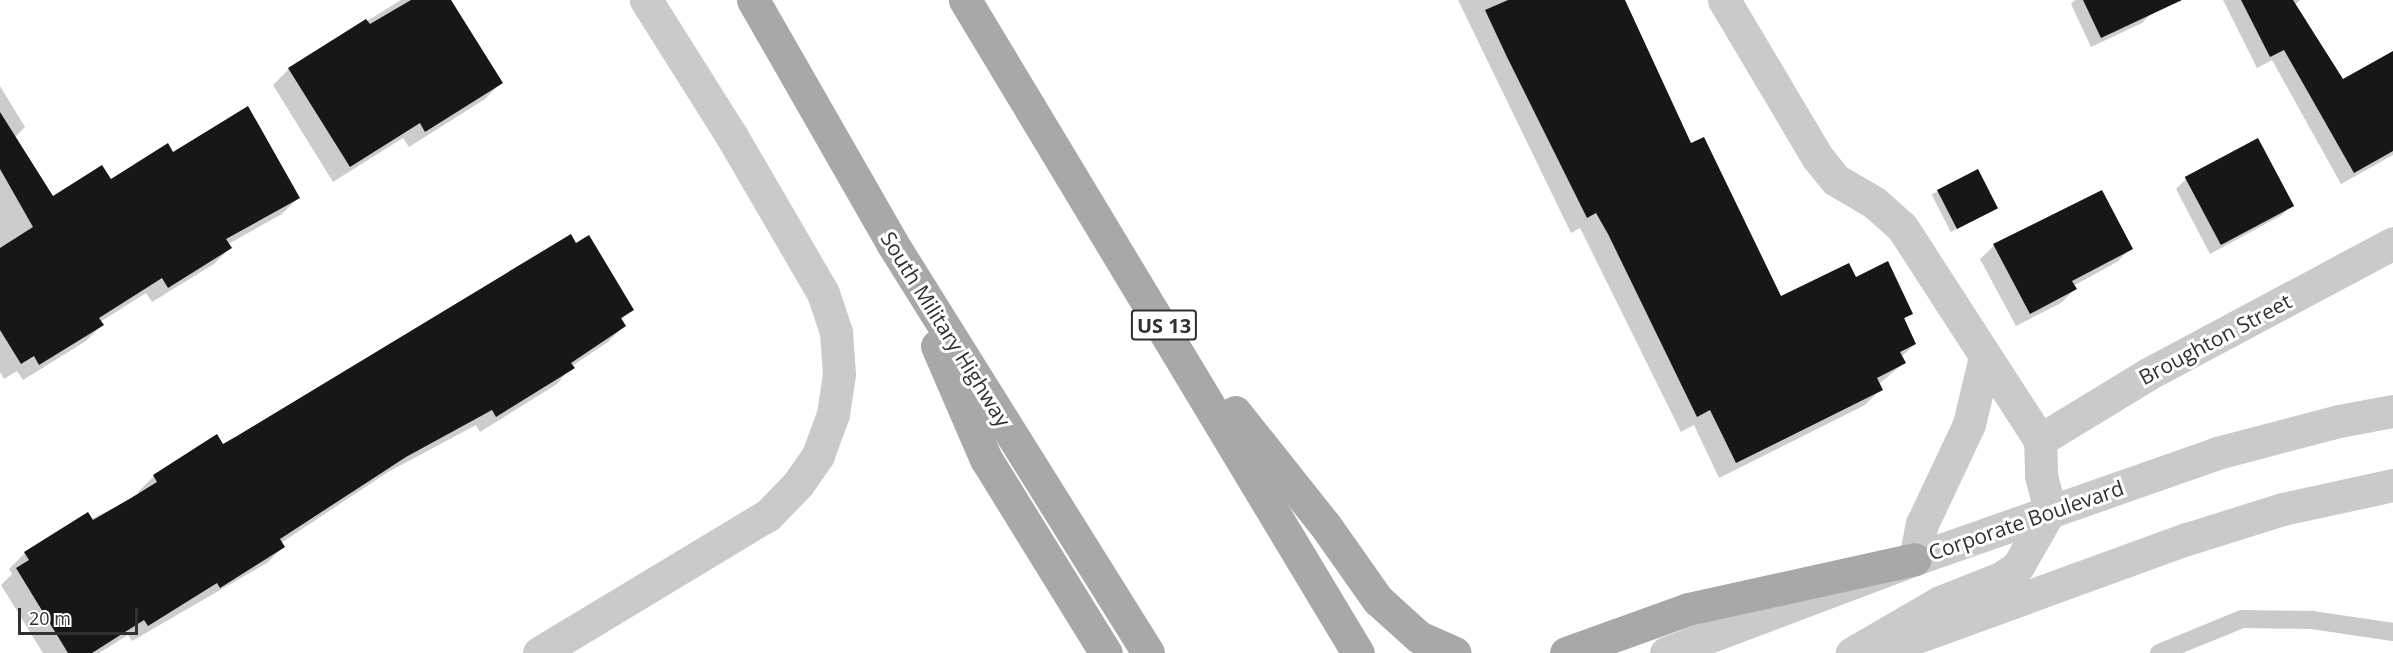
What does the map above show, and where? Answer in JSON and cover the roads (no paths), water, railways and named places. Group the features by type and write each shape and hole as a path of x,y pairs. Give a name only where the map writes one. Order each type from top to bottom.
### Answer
{"main road":[{"name":"South Military Highway","path":"753,0 892,243 1148,653"},
{"name":"US 13","path":"965,0 1161,320 1358,653"},
{"path":"892,243 986,459 1106,653"},
{"path":"1161,320 1325,525 1378,600 1419,637 1455,653"},
{"path":"1566,653 1688,609 1915,559"}],"street":[{"path":"538,653 768,514 798,483 818,455 834,414 839,374 836,332 823,293 731,135 646,0"},
{"path":"1724,0 1818,158 1836,180 1875,203 1902,227 1985,357 2013,394 2040,440 2041,476 2050,510 2018,566 2003,577 1940,602 1852,653"},
{"name":"Broughton Street","path":"2040,440 2148,374 2393,243"},
{"path":"1915,559 1922,524 1969,424 1985,357"},
{"name":"Corporate Boulevard","path":"1666,653 1915,559 2217,453 2339,421 2393,411"},
{"path":"1873,653 2187,539 2283,509 2393,485"}],"lane":[{"path":"2159,653 2242,619 2312,620 2393,632"}]}
